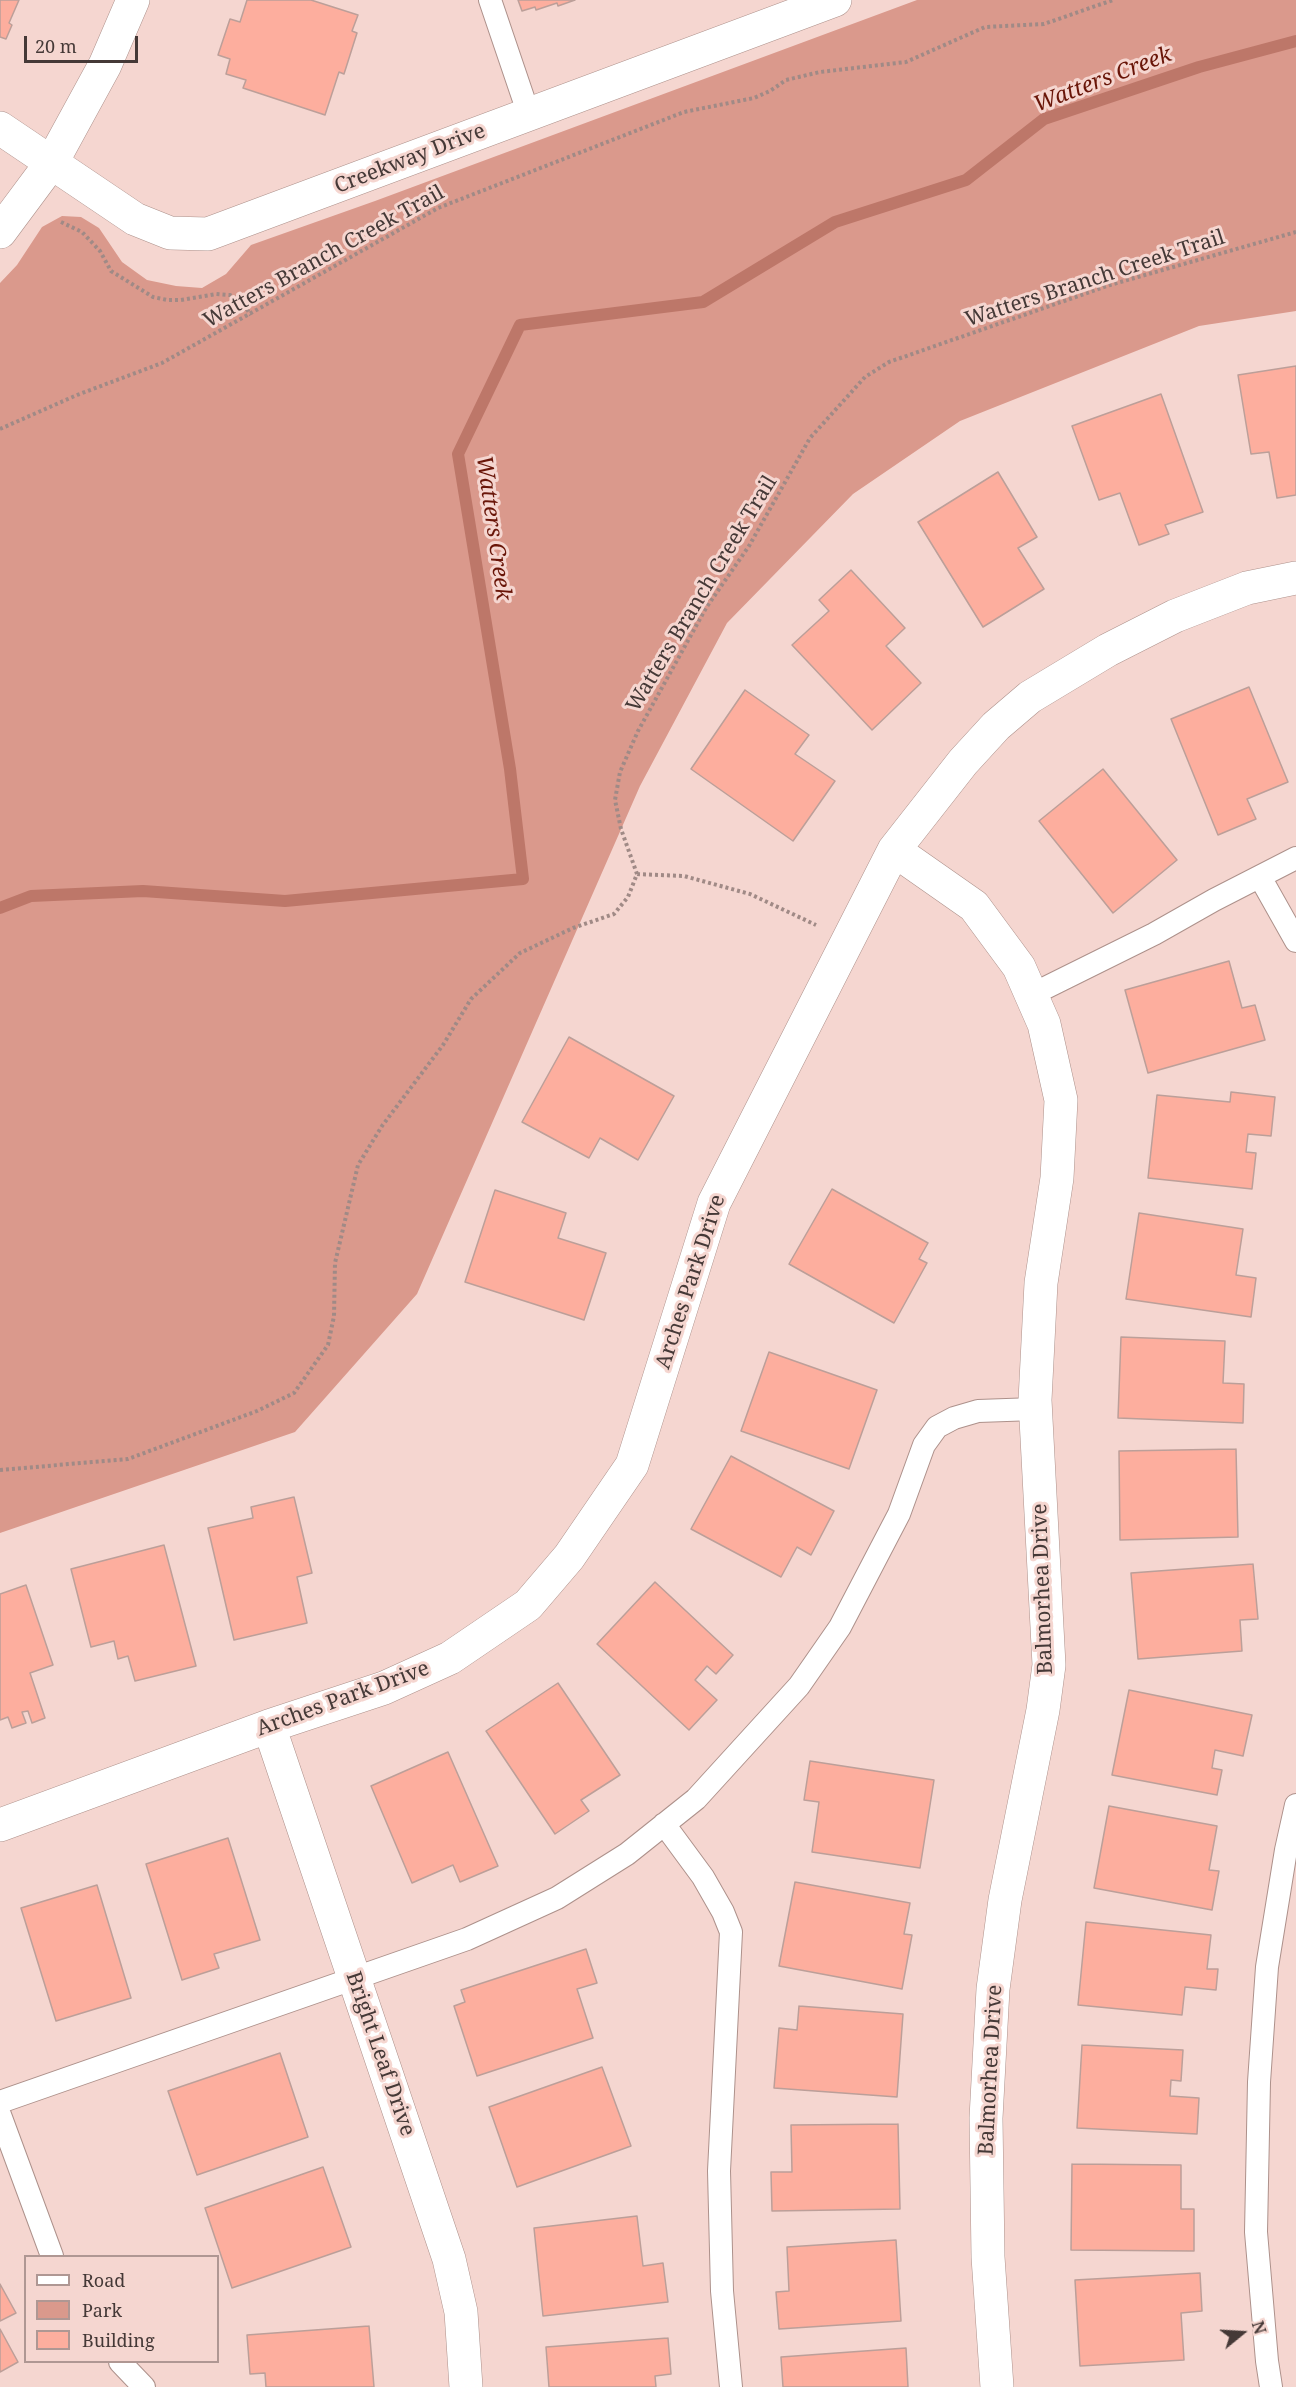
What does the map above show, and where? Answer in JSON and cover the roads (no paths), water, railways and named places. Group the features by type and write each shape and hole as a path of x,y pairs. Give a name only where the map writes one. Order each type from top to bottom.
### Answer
{"street":[{"path":"0,232 52,162 105,65 133,0"},
{"name":"Creekway Drive","path":"0,128 135,219 170,232 208,234 835,0"},
{"name":"Arches Park Drive","path":"0,1825 269,1726 384,1688 450,1658 528,1605 569,1557 632,1465 714,1203 894,850 963,762 996,726 1030,697 1108,650 1175,615 1247,588 1296,578"},
{"name":"Balmorhea Drive","path":"894,850 974,906 1019,967 1044,1024 1061,1100 1057,1178 1041,1283 1035,1410 1049,1665 1043,1710 1005,1900 993,1989 986,2141 988,2257 997,2387"},
{"name":"Bright Leaf Drive","path":"269,1726 449,2259 461,2312 466,2387"}],"lane":[{"path":"490,0 529,115"},
{"path":"1031,995 1154,934 1296,858"},
{"path":"1260,877 1296,941"},
{"path":"0,2102 467,1939 557,1898 627,1854 696,1800 799,1686 840,1627 899,1514 924,1445 938,1427 954,1418 978,1411 1035,1410"},
{"path":"1271,2387 1256,2232 1259,2082 1267,1968 1286,1850 1296,1805"},
{"path":"664,1824 703,1877 723,1912 731,1932 719,2171 722,2291 731,2387"},
{"path":"0,2115 52,2255"},
{"path":"122,2363 144,2387"}],"waterway":[{"name":"Watters Creek","path":"0,908 31,896 143,891 285,901 523,879 510,769 458,454 520,325 703,302 835,222 966,180 1044,119 1199,67 1296,41"}]}
